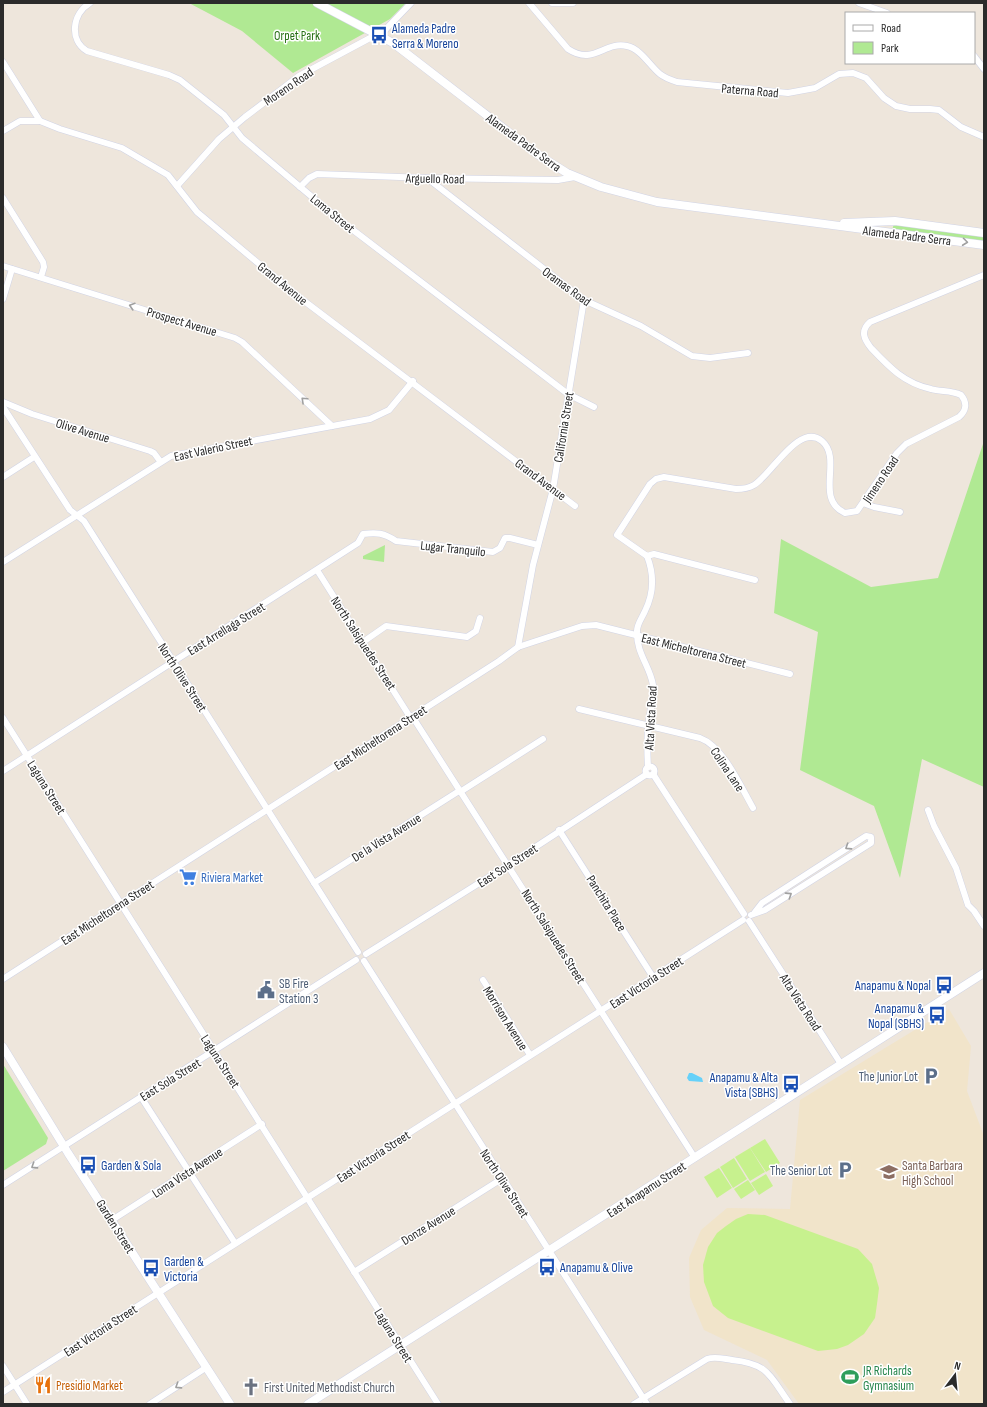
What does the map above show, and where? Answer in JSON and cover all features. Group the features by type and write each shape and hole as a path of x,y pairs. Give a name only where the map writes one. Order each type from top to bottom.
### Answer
{"street":[{"name":"Loma Street","path":"90,3 86,6 77,20 74,32 77,43 87,52 177,78 224,115 242,138 336,217 568,394 594,408"},
{"name":"Alameda Padre Serra","path":"317,3 378,34 405,51 537,154 575,177 611,191 648,200 984,245"},
{"name":"Moreno Road","path":"178,186 193,167 233,126 299,76 385,30 411,3"},
{"name":"Paterna Road","path":"529,3 568,49 576,54 591,56 609,48 621,45 633,48 661,75 677,82 783,93 806,91 839,74 853,73 866,78 884,98 896,106 910,109 939,110 965,129 984,137"},
{"path":"552,3 573,3"},
{"path":"859,3 884,12"},
{"path":"975,57 984,70"},
{"path":"3,62 40,121"},
{"path":"3,131 20,121 40,121"},
{"name":"Grand Avenue","path":"40,121 126,150 168,175 197,212 289,289 413,381 575,506"},
{"name":"Arguello Road","path":"300,187 309,178 317,174 427,178 561,180 575,177"},
{"name":"Oramas Road","path":"427,178 584,300 641,326 692,356 710,358 748,353"},
{"path":"3,198 43,262 44,267 42,277"},
{"name":"Alameda Padre Serra","path":"830,224 895,222 984,233"},
{"name":"Prospect Avenue","path":"3,266 235,338 242,342 332,426"},
{"path":"3,299 12,269"},
{"name":"Jimeno Road","path":"646,556 617,535 650,484 656,479 668,478 736,489 746,488 758,482 795,444 806,437 818,438 824,443 828,450 830,456 829,489 833,501 838,509 845,513 856,512 864,503 897,453 906,444 959,417 965,410 966,406 963,398 957,393 933,390 915,384 891,370 866,342 864,335 865,328 870,322 984,275"},
{"name":"California Street","path":"518,647 538,545 553,489 584,300"},
{"name":"East Valerio Street","path":"3,562 160,461 178,453 370,419 389,410 413,381"},
{"name":"Olive Avenue","path":"3,402 32,414 150,451 154,453 160,461"},
{"name":"North Olive Street","path":"3,407 34,457 70,510 84,521 358,952"},
{"path":"3,476 34,457"},
{"path":"864,503 874,507 900,512"},
{"name":"Lugar Tranquilo","path":"363,534 376,532 383,533 396,541 493,552 500,548 505,538 538,545"},
{"name":"East Arrellaga Street","path":"3,771 317,570 358,543 363,534"},
{"path":"646,556 654,554 755,580"},
{"name":"Alta Vista Road","path":"646,556 651,569 652,587 648,606 638,625 637,635 641,657 651,678 653,687 653,699 648,725 648,767 654,769 650,774 748,916 841,1064"},
{"name":"North Salsipuedes Street","path":"317,570 695,1158"},
{"path":"363,642 386,626 467,637 476,631 480,618"},
{"name":"East Micheltorena Street","path":"3,979 499,661 518,647 582,626 596,625 790,674"},
{"name":"Colina Lane","path":"579,709 700,738 712,744 726,763 753,808"},
{"name":"Laguna Street","path":"3,718 262,1124 400,1346 438,1404"},
{"name":"De la Vista Avenue","path":"314,883 543,739"},
{"name":"East Sola Street","path":"366,954 508,865 559,830 650,774"},
{"path":"928,810 934,826 956,868 968,905 984,926"},
{"name":"Panchita Place","path":"559,830 653,978"},
{"name":"East Victoria Street","path":"3,1392 653,978 748,916 762,903 866,836 871,837 871,843 765,910 748,916"},
{"path":"361,951 366,954 367,957 364,961 360,962 356,960 358,952 361,951"},
{"name":"East Sola Street","path":"3,1185 356,960"},
{"name":"North Olive Street","path":"364,961 647,1404"},
{"name":"East Anapamu Street","path":"308,1404 984,973"},
{"name":"Morrison Avenue","path":"483,980 530,1056"},
{"name":"Garden Street","path":"3,1047 64,1146 230,1404"},
{"path":"141,1097 235,1243"},
{"name":"Loma Vista Avenue","path":"112,1220 262,1124"},
{"name":"Donze Avenue","path":"354,1272 503,1178"},
{"path":"634,1404 707,1359 714,1358 751,1362 757,1365 767,1372 790,1404"},
{"path":"3,1366 27,1404"},
{"path":"150,1404 207,1367"}],"shaded area":[{"name":"Santa Barbara High School","path":"949,1009 971,1046 967,1091 984,1136 984,1404 799,1404 767,1360 704,1330 690,1297 689,1258 701,1230 727,1208 790,1209 800,1100"}],"green space":[{"name":"Orpet Park","path":"189,3 406,3 390,19 293,73 242,31"},
{"path":"894,224 984,235 984,243 892,230"},
{"path":"984,441 984,787 922,759 900,878 874,806 800,770 818,632 774,613 781,539 871,587 938,578"},
{"path":"385,545 384,562 363,559 363,556"},
{"path":"3,1064 48,1138 46,1144 3,1171"},
{"path":"765,1139 780,1163 766,1172 750,1148"},
{"path":"750,1148 765,1172 750,1181 735,1157"},
{"path":"734,1158 747,1179 733,1188 720,1167"},
{"path":"719,1168 732,1188 717,1198 704,1177"},
{"path":"766,1174 773,1186 759,1195 751,1183"},
{"path":"748,1180 755,1190 741,1199 734,1189"},
{"path":"748,1214 765,1215 858,1249 872,1264 879,1288 875,1318 864,1334 848,1345 837,1349 818,1351 728,1318 713,1306 704,1282 703,1265 708,1247 717,1233 736,1219"}],"water":[{"path":"689,1073 702,1078 703,1082 689,1081 687,1078"}],"place":[{"name":"Alameda Padre Serra & Moreno","path":"379,35"},
{"name":"Riviera Market","path":"188,877"},
{"name":"Anapamu & Nopal","path":"944,985"},
{"name":"SB Fire Station 3","path":"266,990"},
{"name":"Anapamu & Nopal (SBHS)","path":"937,1015"},
{"name":"The Junior Lot","path":"931,1076"},
{"name":"Anapamu & Alta Vista (SBHS)","path":"791,1084"},
{"name":"Garden & Sola","path":"88,1165"},
{"name":"The Senior Lot","path":"845,1170"},
{"name":"Santa Barbara High School","path":"889,1172"},
{"name":"Anapamu & Olive","path":"547,1267"},
{"name":"Garden & Victoria","path":"151,1268"},
{"name":"JR Richards Gymnasium","path":"850,1377"},
{"name":"Presidio Market","path":"43,1385"},
{"name":"First United Methodist Church","path":"251,1387"}]}
